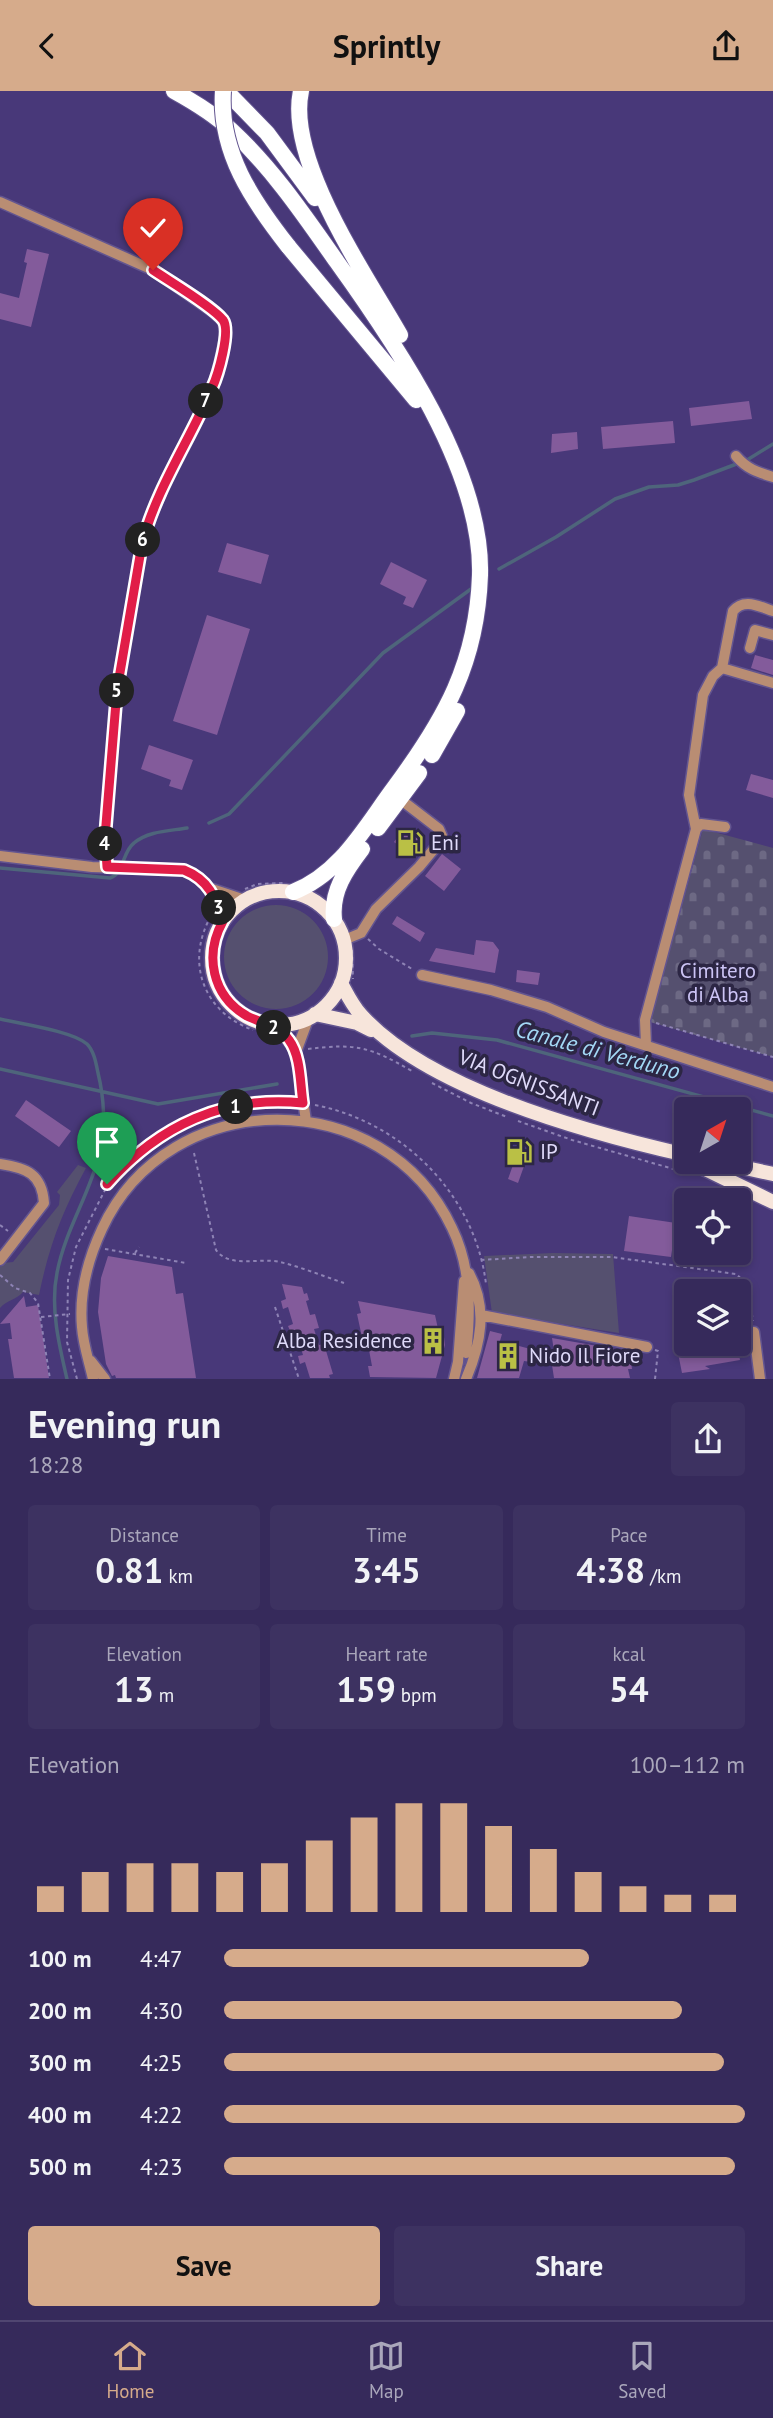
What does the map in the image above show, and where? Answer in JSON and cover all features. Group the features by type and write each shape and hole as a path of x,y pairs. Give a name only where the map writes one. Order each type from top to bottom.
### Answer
{"highway":[{"path":"174,91 228,127 283,185 377,317 410,371 442,433 459,469 475,520 480,574 473,636 458,685 423,750 342,859 320,879 293,892"},
{"path":"224,91 221,111 227,144 243,181 262,212 442,433"},
{"path":"224,91 267,133 349,246"},
{"path":"301,91 299,101 302,139 313,176 349,246 452,428 468,464 483,518 489,573 484,638 467,690 448,730 350,866 336,890 334,919"}],"main road":[{"path":"268,892 293,892 312,899 334,919 351,937 346,961 348,983 312,1016 289,1024 258,1026 233,1006 216,981 212,960 221,914 245,900 268,892"},
{"name":"VIA OGNISSANTI","path":"348,983 361,1015 385,1037"},
{"name":"VIA OGNISSANTI","path":"312,1016 357,1023 385,1037 438,1071 489,1095 554,1119 674,1153"},
{"path":"751,1169 773,1174"},
{"name":"VIA OGNISSANTI","path":"718,1174 773,1202"}],"street":[{"path":"0,202 153,270 213,311 226,327 213,387 158,501 142,544 117,690 105,837 110,866"},
{"path":"736,456 744,466 773,477"},
{"path":"646,1045 645,1020 696,829 689,795 703,695 713,676 722,668 736,607 741,603 751,604 773,611"},
{"path":"750,648 755,629 773,635"},
{"path":"722,668 773,683"},
{"path":"351,937 419,867 442,836 439,829 400,799"},
{"path":"696,829 701,824 724,827"},
{"path":"0,856 184,870 194,874 212,889 245,900"},
{"path":"212,889 221,914"},
{"path":"422,975 547,1007 604,1032 773,1087"},
{"path":"296,1052 312,1016"},
{"path":"258,1026 284,1035 296,1052 306,1121"},
{"path":"93,1378 87,1356 82,1314 85,1283 93,1247 110,1213 131,1182 159,1157 190,1138 228,1125 266,1119 306,1121 340,1129 390,1154 421,1181 452,1228 466,1268 476,1287 481,1315 480,1334 476,1357 466,1378"},
{"path":"0,1164 13,1165 36,1176 43,1189 44,1203 0,1260"},
{"path":"466,1268 470,1301 466,1353"},
{"path":"454,1378 458,1363 461,1294 466,1268"},
{"path":"481,1315 648,1347"},
{"path":"754,1332 760,1378"},
{"path":"86,1378 87,1356"},
{"path":"87,1356 105,1378"}],"path":[{"path":"230,895 257,884 302,881 309,886"},
{"path":"221,914 210,918 199,946 200,973 208,994 221,1011 232,1020 258,1026"},
{"path":"348,983 351,937 379,949 422,975"},
{"path":"645,1020 773,1057"},
{"path":"77,1378 67,1342 68,1280 76,1247 107,1184 122,1167 151,1143 193,1118 263,1101 303,1103 344,1112 366,1121 406,1145 429,1167 465,1217 481,1260 486,1287"},
{"path":"190,1138 219,1254 234,1261 279,1262 344,1283"},
{"path":"0,1224 9,1231"},
{"path":"93,1247 186,1263"},
{"path":"134,1254 139,1247"},
{"path":"481,1260 612,1257 736,1274 743,1279 750,1295 754,1332"},
{"path":"0,1275 15,1288 36,1298 50,1378"},
{"path":"275,1307 299,1378"},
{"path":"40,1317 61,1315"},
{"path":"648,1347 658,1351 655,1378"}],"green space":[{"name":"Cimitero di Alba","path":"703,829 773,848 773,1057 650,1022"},
{"path":"276,905 296,909 313,920 324,937 328,957 324,977 313,994 296,1005 276,1009 256,1005 239,994 228,977 224,957 228,937 239,920 256,909"},
{"path":"78,1165 86,1168 57,1230 39,1295 23,1292 0,1308 0,1267 3,1263 13,1262 59,1205 60,1195 57,1192"},
{"path":"613,1254 619,1333 492,1313 484,1256"}],"building":[{"path":"27,249 49,254 31,327 0,319 0,293 19,298 27,263 24,262"},
{"path":"749,401 752,419 691,426 689,408"},
{"path":"673,421 675,443 603,449 601,427"},
{"path":"577,432 578,449 551,453 552,434"},
{"path":"227,543 269,555 261,584 218,572"},
{"path":"391,562 427,580 413,608 403,604 406,597 380,584"},
{"path":"207,615 250,629 217,735 173,721"},
{"path":"755,655 773,660 773,675 751,668"},
{"path":"149,745 193,760 182,790 169,786 171,780 141,769"},
{"path":"751,774 773,780 773,798 746,790"},
{"path":"404,828 423,843 413,856 394,842"},
{"path":"442,854 461,869 444,891 425,876"},
{"path":"397,916 425,933 420,942 392,924"},
{"path":"476,940 493,942 499,950 495,973 429,961 436,948 474,955"},
{"path":"517,970 540,973 538,985 516,982"},
{"path":"26,1100 71,1131 59,1147 15,1116"},
{"path":"518,1151 528,1155 518,1183 508,1179"},
{"path":"629,1216 674,1223 671,1257 624,1251"},
{"path":"108,1256 172,1267 176,1294 183,1293 196,1378 112,1376 106,1364 98,1312 101,1278"},
{"path":"282,1284 302,1287 304,1294 307,1293 310,1315 315,1314 319,1328 314,1329 319,1345 324,1344 333,1374 329,1375 330,1378 310,1378 305,1362 300,1364 298,1356 303,1355 296,1332 291,1333 288,1326 293,1324 288,1307 283,1309 281,1301 286,1299"},
{"path":"24,1296 26,1307 38,1305 49,1378 14,1378 8,1339 12,1339 10,1323 0,1324"},
{"path":"358,1301 435,1315 440,1338 444,1337 445,1345 436,1378 370,1377 368,1366 372,1366 369,1350 365,1351 357,1314 361,1313"},
{"name":"Nido Il Fiore","path":"490,1331 502,1334 500,1341 534,1350 531,1362 524,1361 519,1378 477,1378"},
{"path":"552,1338 626,1351 627,1359 631,1358 632,1369 628,1369 630,1378 554,1378 550,1352 554,1351"},
{"path":"679,1356 739,1356 740,1360 705,1366 710,1369 682,1373"}],"waterway":[{"path":"499,569 615,499 649,487 678,485 694,480 747,460 773,444"},
{"path":"209,823 229,814 383,653 471,589"},
{"path":"0,868 110,878 118,872 130,847 140,839 159,832 187,828"},
{"path":"0,1019 80,1039 91,1050 100,1082 104,1123 102,1143 96,1167 61,1257 55,1286 56,1326 67,1379"},
{"name":"Canale di Verduno","path":"412,1036 432,1033 497,1040 773,1116"},
{"name":"Canale di Verduno","path":"0,1069 158,1104 277,1084"}],"tunnel":[{"path":"459,1379 466,1353"}],"place":[{"name":"Eni","path":"410,843"},
{"name":"IP","path":"519,1152"},
{"name":"Alba Residence","path":"433,1341"},
{"name":"Nido Il Fiore","path":"508,1356"}],"route":[{"path":"107,1184 122,1167 151,1143 193,1118 263,1101 303,1103 296,1052 290,1041 278,1030 251,1018 233,1006 216,981 213,950 223,921 212,889 194,874 184,870 107,867 105,837 117,690 142,544 167,480 213,387 226,334 223,321 213,311 153,270"}]}
